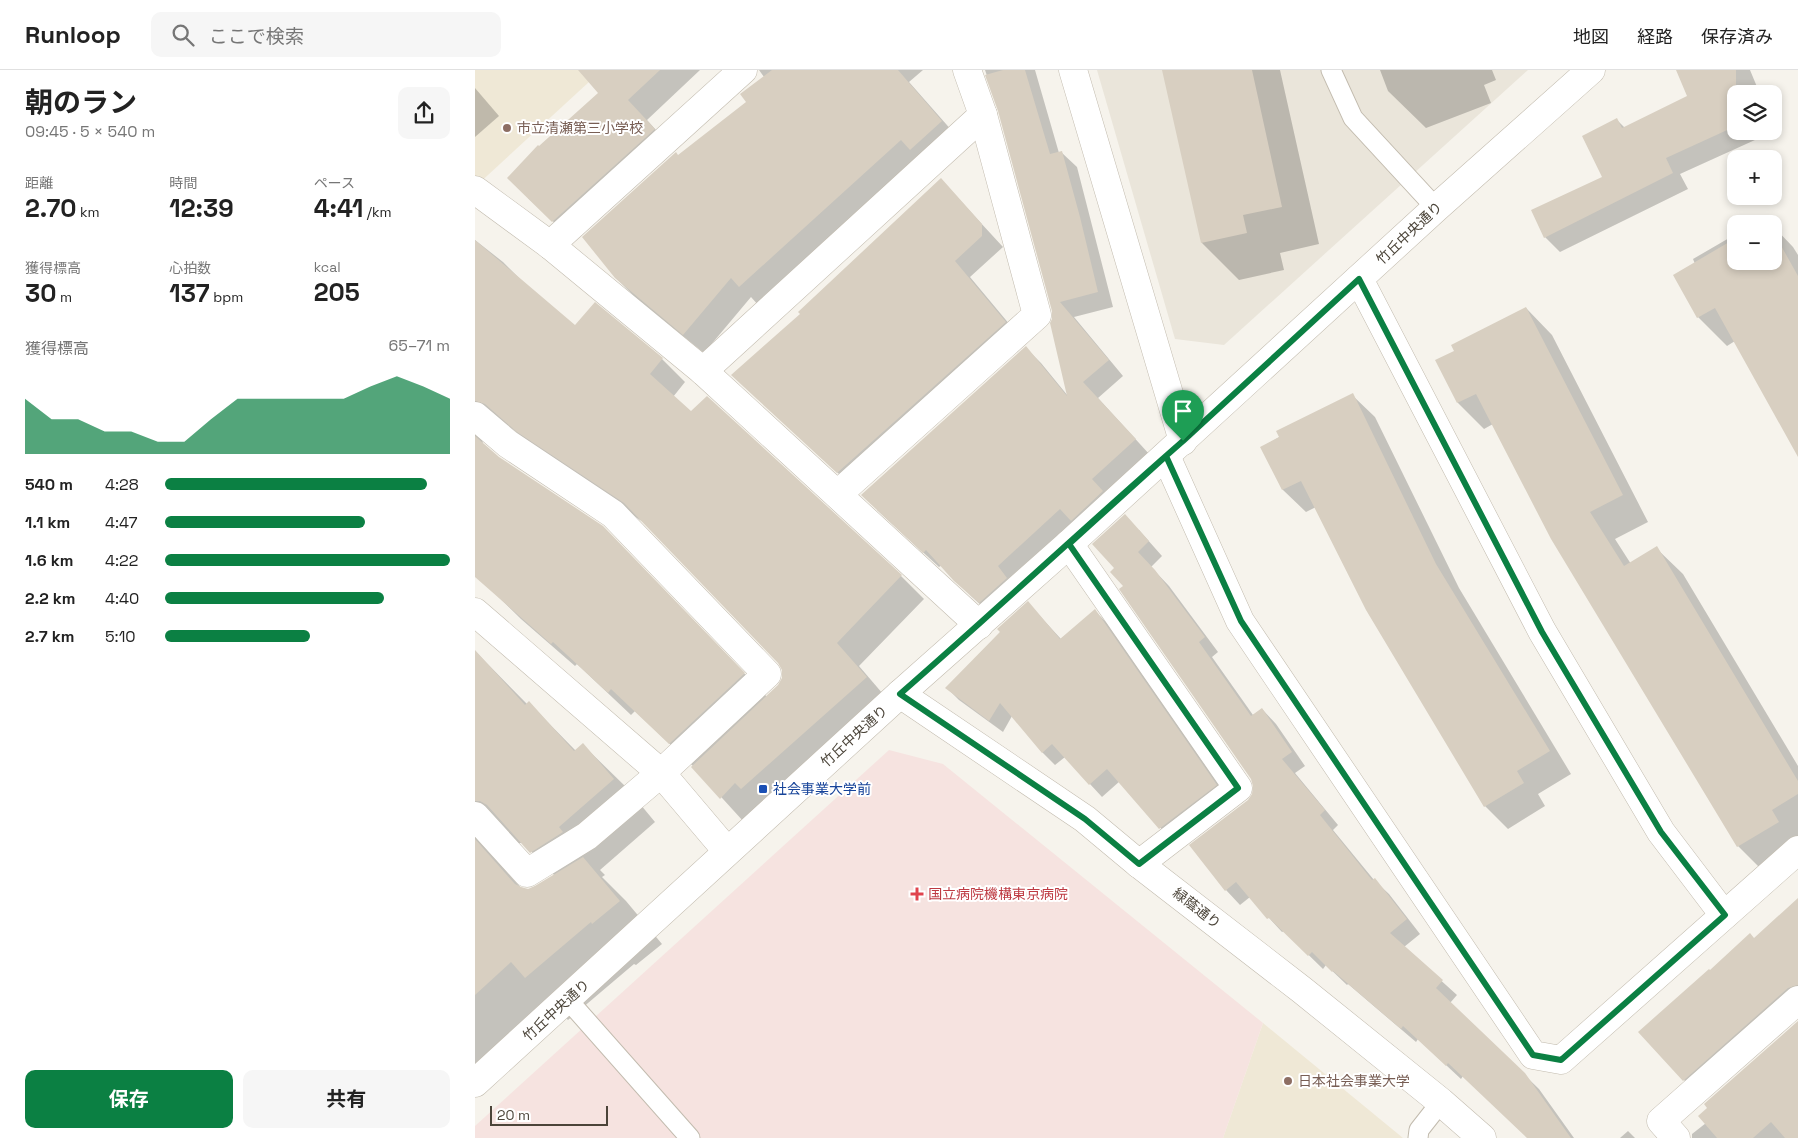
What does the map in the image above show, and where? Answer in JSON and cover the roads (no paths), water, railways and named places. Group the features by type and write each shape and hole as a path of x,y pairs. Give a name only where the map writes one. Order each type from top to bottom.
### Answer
{"street":[{"path":"550,245 743,70"},
{"path":"838,494 1037,315 983,115 967,70"},
{"path":"1073,70 1175,449 1241,621 1533,1055 1561,1060 1798,850"},
{"name":"竹丘中央通り","path":"475,1083 568,1000 727,851 1175,449 1436,208 1591,70"},
{"path":"703,370 983,115"},
{"path":"475,190 550,245 703,370 979,625"},
{"path":"1359,279 1542,632 1661,832 1725,915"},
{"path":"475,416 508,444 613,514 767,674 661,773 587,836 527,873 475,816"},
{"path":"1069,544 1238,788 1139,864"},
{"path":"475,612 661,773 727,851"},
{"name":"緑蔭通り","path":"900,694 1085,819 1139,864 1303,990 1441,1102 1482,1138"},
{"path":"1676,1138 1661,1121 1798,1000"}],"lane":[{"path":"1331,70 1353,118 1436,208"},
{"path":"568,1000 690,1138"},
{"path":"1418,1138 1419,1130 1441,1102"}],"place":[{"name":"市立清瀬第三小学校","path":"507,128"},
{"name":"社会事業大学前","path":"763,789"},
{"name":"国立病院機構東京病院","path":"917,894"},
{"name":"日本社会事業大学","path":"1288,1081"}]}
